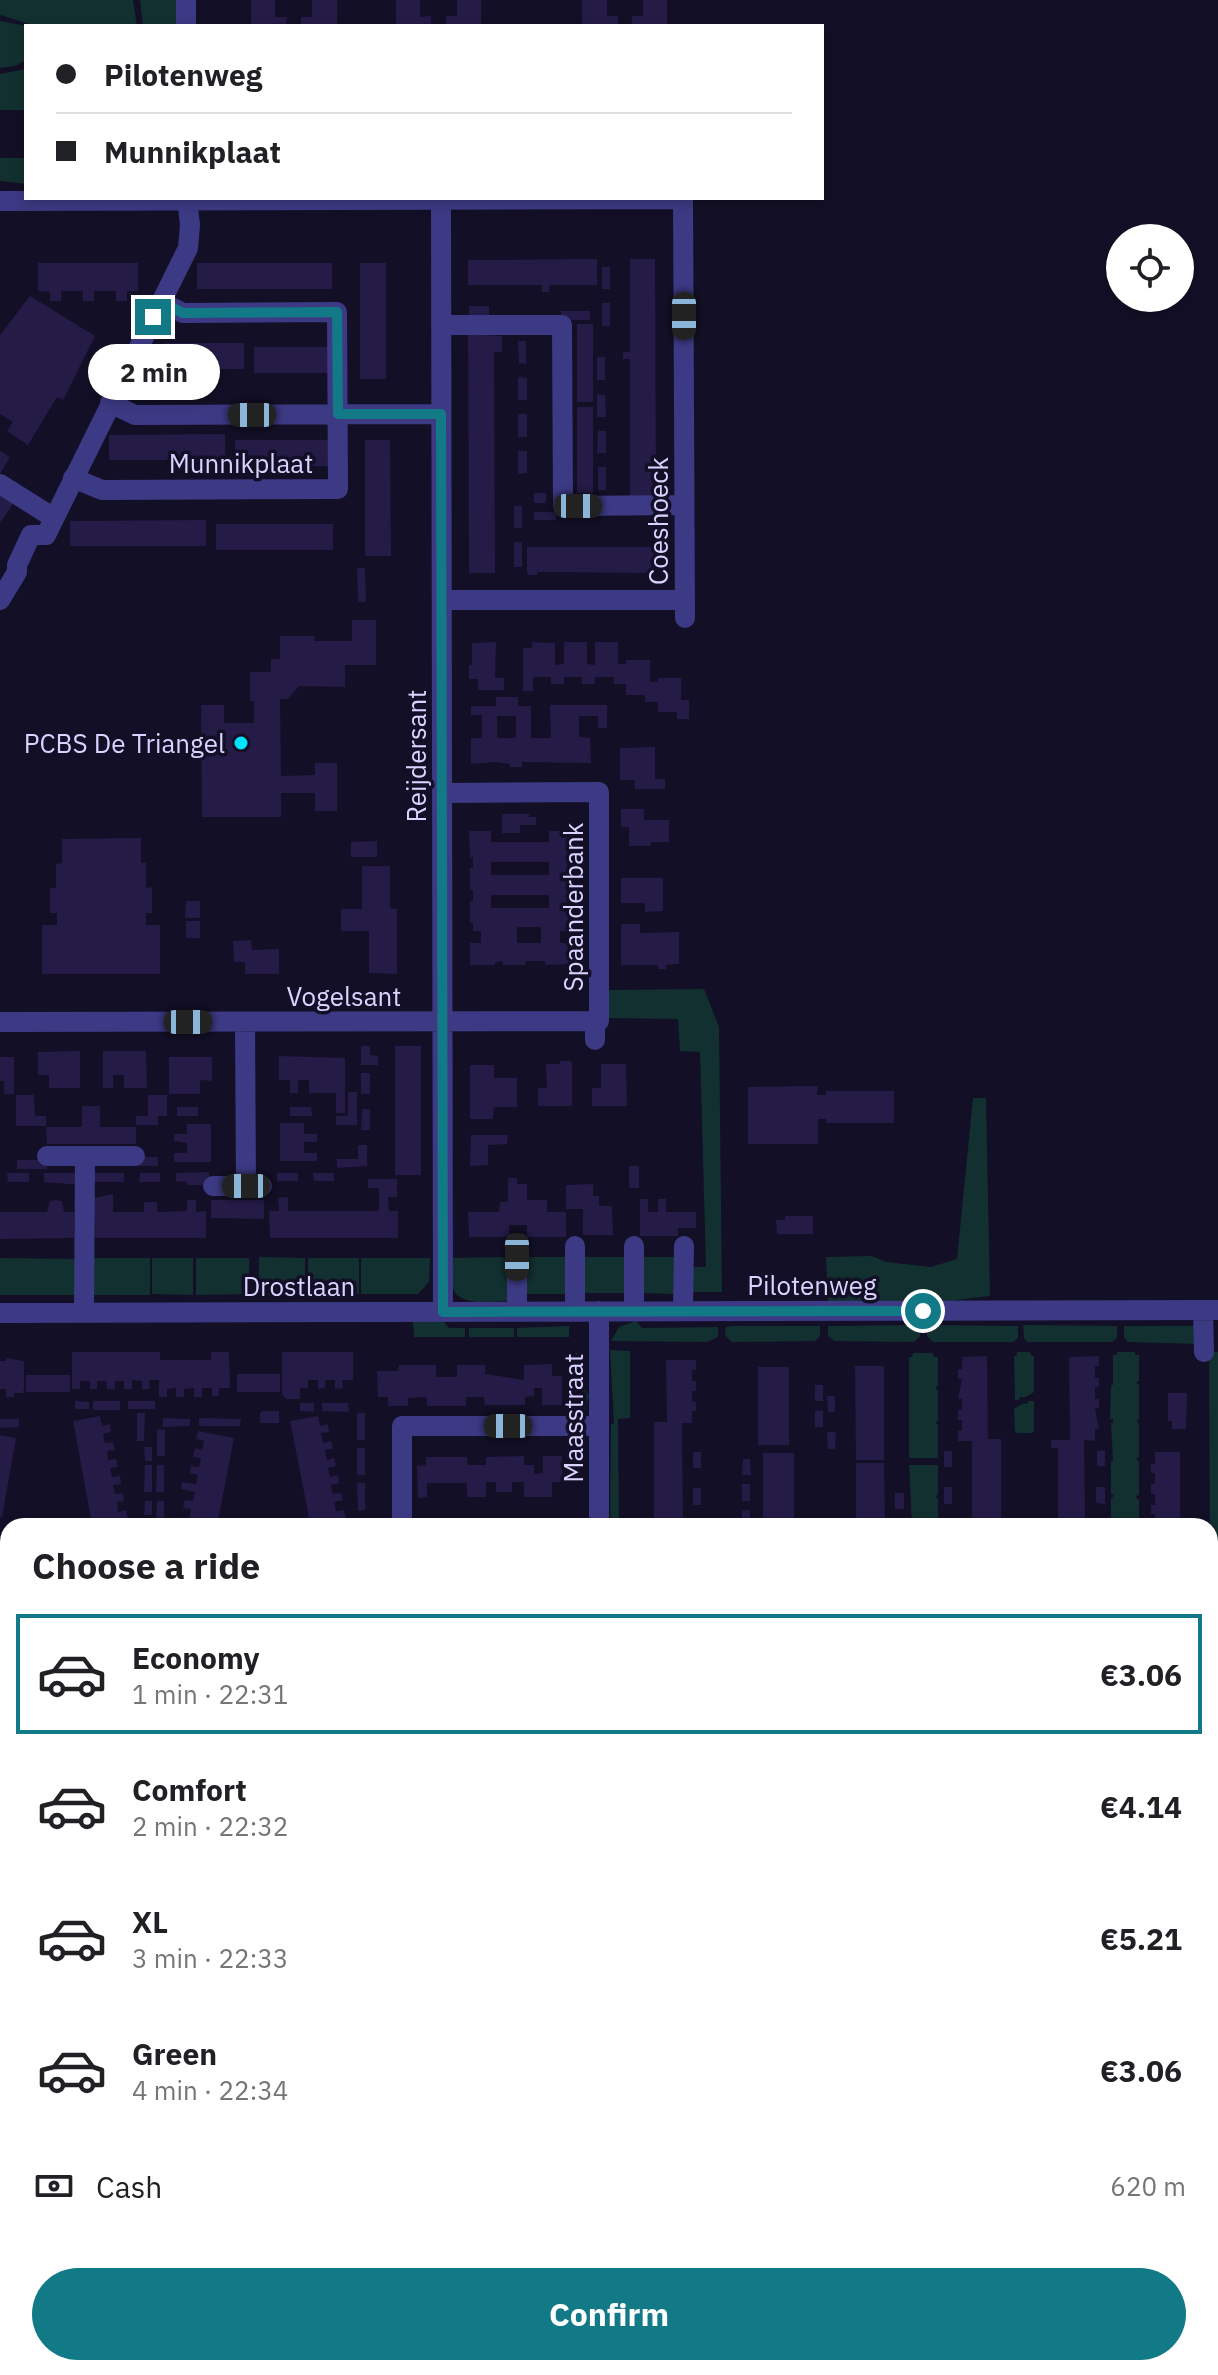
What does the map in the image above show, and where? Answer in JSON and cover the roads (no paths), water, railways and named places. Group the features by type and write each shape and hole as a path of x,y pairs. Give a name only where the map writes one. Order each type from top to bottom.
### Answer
{"street":[{"path":"186,0 186,24"},
{"path":"0,201 94,200"},
{"path":"0,600 17,572 17,565 31,535 46,535 189,244 187,200"},
{"name":"Reijdersant","path":"441,200 443,1312"},
{"name":"Coeshoeck","path":"442,600 685,609 683,200"},
{"name":"Munnikplaat","path":"73,478 102,490 338,489 337,312 183,313 161,302"},
{"path":"441,325 562,325 563,506 684,505"},
{"name":"Munnikplaat","path":"110,403 135,415 441,414"},
{"path":"0,484 54,518"},
{"name":"Spaanderbank","path":"442,793 599,792 592,821 599,1021 595,1031 443,1022"},
{"name":"Vogelsant","path":"0,1022 443,1022"},
{"path":"213,1186 254,1186 245,1022"},
{"path":"47,1156 135,1156"},
{"path":"84,1312 85,1156"},
{"path":"517,1246 517,1311"},
{"path":"575,1246 575,1311"},
{"path":"634,1246 634,1311"},
{"path":"683,1311 684,1246"},
{"path":"1204,1352 1210,1310"},
{"name":"Pilotenweg","path":"599,1311 1210,1310"},
{"name":"Drostlaan","path":"0,1313 599,1311"},
{"name":"Maasstraat","path":"599,1311 599,1518"},
{"path":"402,1518 402,1426 599,1426"}],"place":[{"name":"PCBS De Triangel","path":"241,743"}]}
